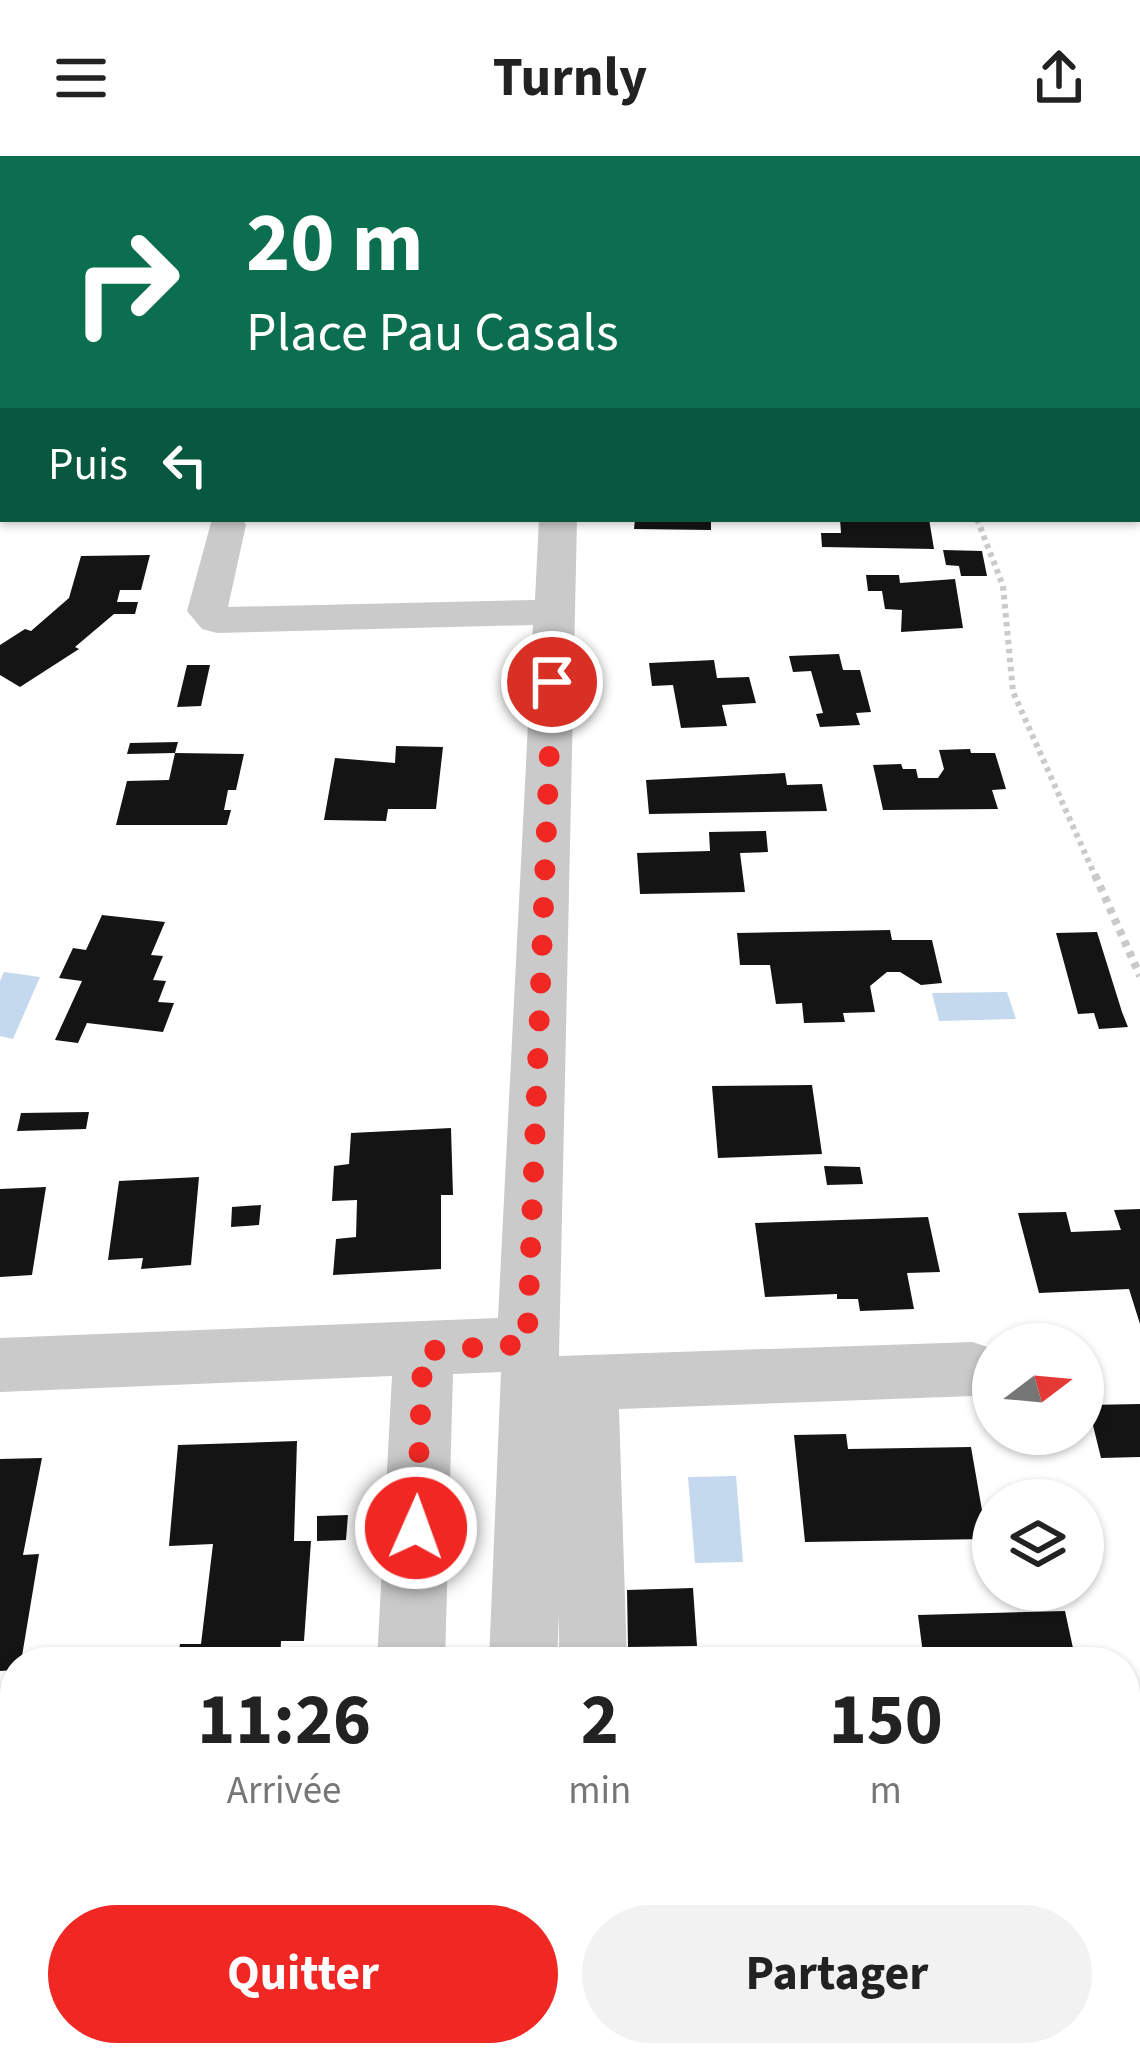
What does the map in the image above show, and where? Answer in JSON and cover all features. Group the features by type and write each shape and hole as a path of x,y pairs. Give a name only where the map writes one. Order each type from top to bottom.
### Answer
{"street":[{"path":"524,1647 550,1372 558,522"},
{"path":"227,525 206,611 217,620 554,612"},
{"path":"412,1647 423,1351"},
{"path":"0,1365 423,1351 550,1372 972,1370"},
{"path":"550,1372 590,1647"}],"path":[{"path":"978,522 1003,586 1012,692 1140,976"}],"water":[{"path":"4,972 40,977 13,1039 0,1036"},
{"path":"1007,992 1016,1019 939,1021 932,993"},
{"path":"736,1476 743,1562 695,1563 688,1477"}],"building":[{"path":"635,522 711,522 711,530 634,529"},
{"path":"840,522 930,522 934,549 822,547 821,533 841,533"},
{"path":"943,550 982,551 987,576 961,576 959,566 946,565"},
{"path":"150,555 141,590 120,590 117,602 138,602 135,614 114,614 75,647 79,649 20,687 0,675 0,645 25,629 31,631 69,598 81,556"},
{"path":"866,575 899,575 900,583 955,579 963,628 901,632 902,610 885,609 882,591 868,591"},
{"path":"839,654 843,670 860,670 871,712 856,713 860,725 820,727 816,714 823,713 811,671 793,672 789,656"},
{"path":"714,660 717,678 749,677 756,703 722,705 727,726 681,728 673,685 652,686 649,663"},
{"path":"187,665 210,665 201,706 177,707"},
{"path":"178,742 175,753 127,754 130,743"},
{"path":"396,746 443,747 436,809 388,809 386,821 324,820 335,758 395,763"},
{"path":"970,749 971,753 995,753 1006,789 992,790 998,809 883,810 873,765 901,764 903,769 916,769 918,778 938,778 944,769 939,750"},
{"path":"175,753 244,754 236,790 228,790 227,825 116,825 127,781 169,780"},
{"path":"785,773 787,785 822,784 827,811 649,814 646,780"},
{"path":"766,831 768,852 740,853 745,892 640,894 637,853 710,851 709,832"},
{"path":"102,915 165,922 151,955 163,956 153,980 166,981 158,1002 174,1003 163,1032 87,1023 78,1043 55,1040 82,981 59,978 73,948 86,950"},
{"path":"890,930 892,940 932,940 942,983 921,985 900,972 887,972 870,986 875,1012 843,1013 845,1022 804,1023 802,1003 776,1004 770,965 740,965 737,933"},
{"path":"1097,932 1128,1027 1099,1029 1094,1013 1078,1014 1056,933"},
{"path":"812,1085 822,1154 718,1158 712,1086"},
{"path":"89,1112 86,1129 17,1131 21,1113"},
{"path":"451,1128 453,1195 441,1195 441,1269 333,1275 336,1239 356,1237 357,1200 332,1201 334,1166 349,1164 351,1133"},
{"path":"824,1166 860,1167 863,1184 827,1185"},
{"path":"199,1177 191,1265 141,1269 143,1258 108,1260 119,1181"},
{"path":"46,1187 32,1275 0,1277 0,1189"},
{"path":"261,1205 259,1225 231,1227 232,1207"},
{"path":"1140,1209 1140,1324 1129,1289 1039,1293 1018,1213 1066,1212 1071,1232 1121,1230 1114,1210"},
{"path":"928,1217 940,1272 907,1273 914,1309 860,1311 858,1299 837,1299 837,1294 765,1297 755,1223"},
{"path":"1140,1404 1140,1457 1101,1458 1104,1405"},
{"path":"846,1434 848,1449 971,1447 977,1479 972,1479 972,1539 805,1542 794,1435"},
{"path":"297,1441 294,1541 311,1541 304,1641 281,1641 281,1647 180,1647 201,1644 213,1544 169,1546 178,1445"},
{"path":"42,1458 23,1555 39,1554 24,1647 0,1647 0,1459"},
{"path":"348,1515 346,1540 317,1541 317,1516"},
{"path":"693,1588 697,1646 628,1647 627,1590"},
{"path":"1065,1611 1073,1647 922,1647 918,1615"}],"route":[{"path":"416,1528 423,1351 527,1344 552,682"}]}
